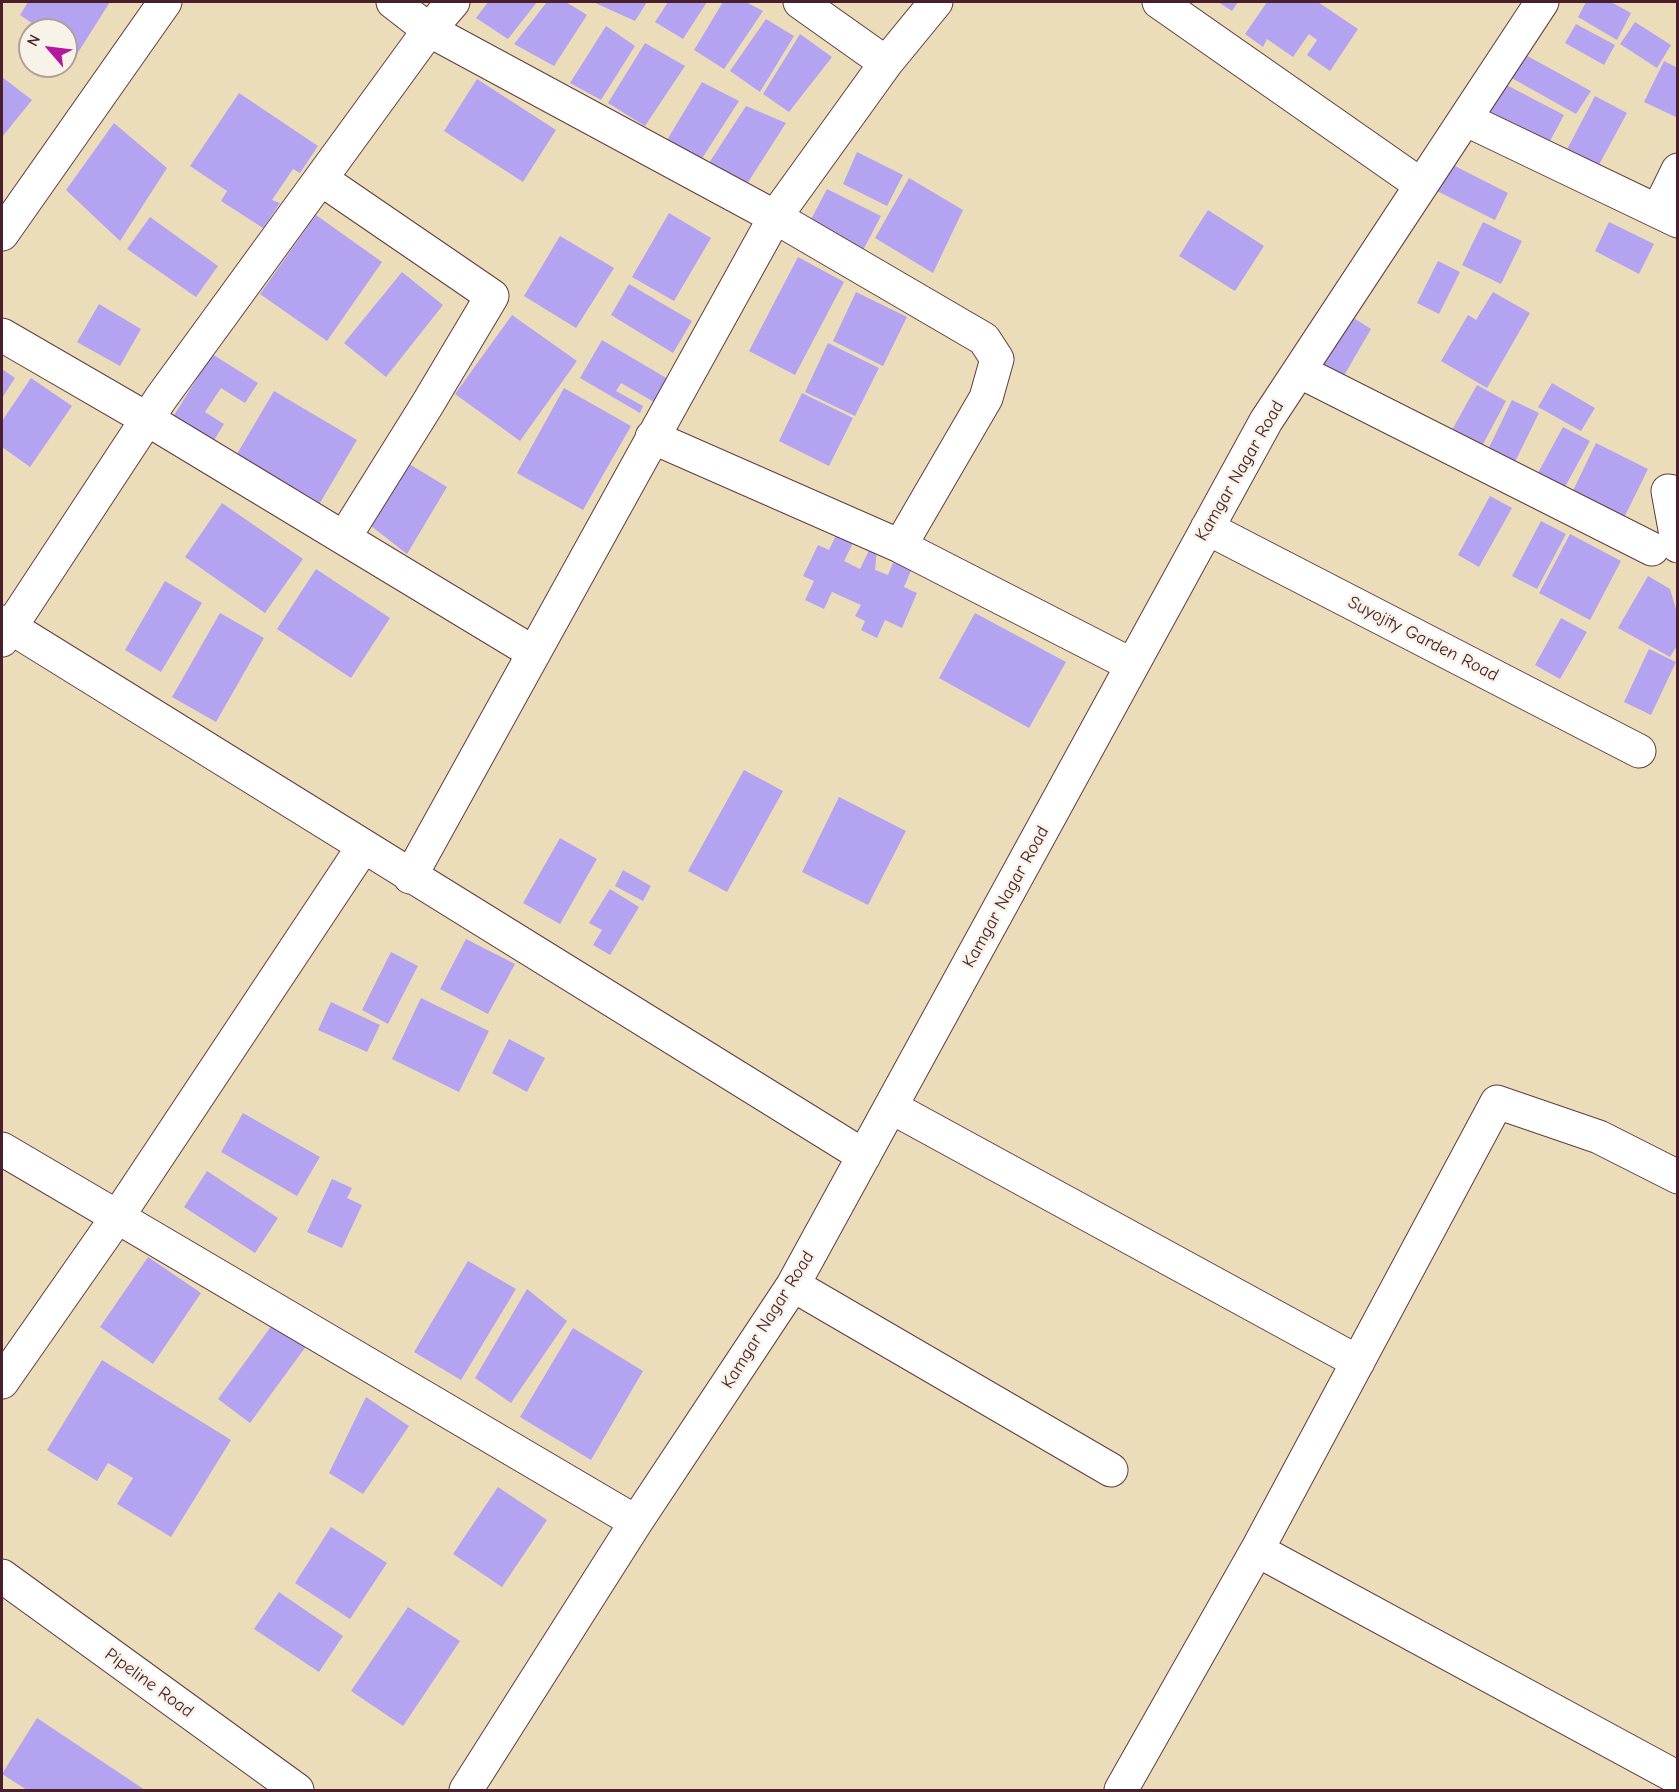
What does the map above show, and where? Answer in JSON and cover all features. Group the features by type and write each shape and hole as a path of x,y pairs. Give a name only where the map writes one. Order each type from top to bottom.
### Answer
{"street":[{"path":"2,234 165,2"},
{"path":"393,2 429,30 775,217 984,339 997,359 986,398 900,546"},
{"path":"453,2 429,30 147,419 4,630 363,847 864,1156"},
{"path":"800,2 886,63"},
{"path":"410,877 775,217 886,63 936,2"},
{"path":"1159,2 1421,185"},
{"name":"Kamgar Nagar Road","path":"466,1791 636,1522 793,1285 1266,421 1542,2"},
{"path":"1465,119 1668,216 1677,170"},
{"path":"321,179 492,296 428,405 344,538"},
{"path":"2,335 147,419 534,653"},
{"path":"1299,371 1665,547 1668,491 1677,493"},
{"path":"652,437 900,546 1132,665"},
{"name":"Suyojity Garden Road","path":"1207,528 1639,751"},
{"path":"2,1382 118,1216 363,847"},
{"path":"1121,1791 1257,1550 1497,1102 1599,1137 1677,1177"},
{"path":"891,1107 1358,1362"},
{"path":"2,1149 636,1522"},
{"path":"793,1285 1111,1470"},
{"path":"1257,1550 1677,1778"},
{"name":"Pipeline Road","path":"2,1576 297,1791"}],"building":[{"path":"28,2 110,2 78,52 78,18 24,18 20,15"},
{"path":"488,2 537,2 508,39 476,18"},
{"path":"547,2 566,2 587,15 554,66 514,44"},
{"path":"593,2 647,2 635,21"},
{"path":"668,2 707,2 683,39 655,22"},
{"path":"723,2 746,2 763,11 724,69 694,50"},
{"path":"1218,2 1238,2 1232,11"},
{"path":"1267,2 1318,2 1358,29 1330,71 1307,55 1317,40 1309,34 1293,57 1267,39 1263,47 1245,34"},
{"path":"1586,2 1611,2 1631,13 1617,40 1578,17"},
{"path":"766,19 794,36 760,92 730,71"},
{"path":"1635,22 1671,45 1657,68 1620,44"},
{"path":"1576,24 1615,45 1604,65 1565,43"},
{"path":"606,26 635,46 601,100 570,83"},
{"path":"800,34 832,57 789,112 763,94"},
{"path":"645,43 685,66 645,126 608,103"},
{"path":"1522,53 1591,91 1576,114 1508,76"},
{"path":"1664,61 1678,68 1678,118 1644,102"},
{"path":"2,77 32,100 2,137"},
{"path":"477,79 556,130 523,182 444,131"},
{"path":"1497,80 1564,115 1543,154 1477,118"},
{"path":"702,82 739,101 701,160 667,140"},
{"path":"239,93 318,146 300,173 293,169 272,200 280,203 263,228 221,201 227,191 190,166"},
{"path":"1595,96 1627,113 1594,174 1563,157"},
{"path":"746,106 786,123 745,187 707,166"},
{"path":"114,123 167,168 120,241 66,190"},
{"path":"857,152 903,175 887,206 843,184"},
{"path":"1447,162 1508,193 1495,220 1433,189"},
{"path":"909,178 963,210 933,273 875,238"},
{"path":"827,189 881,216 861,254 807,227"},
{"path":"1208,210 1264,246 1235,291 1179,256"},
{"path":"669,213 711,238 674,301 632,277"},
{"path":"316,215 382,262 327,341 260,294"},
{"path":"150,217 218,266 196,297 127,249"},
{"path":"1483,222 1522,241 1501,284 1462,265"},
{"path":"1609,222 1654,244 1639,274 1595,251"},
{"path":"560,236 614,268 576,328 524,296"},
{"path":"798,257 844,282 795,375 749,351"},
{"path":"1438,261 1460,272 1439,314 1417,303"},
{"path":"402,272 443,305 386,377 344,343"},
{"path":"629,284 692,321 673,353 611,315"},
{"path":"856,292 907,317 883,366 833,341"},
{"path":"1493,292 1530,313 1487,388 1441,361 1468,315 1476,320"},
{"path":"99,304 141,329 120,366 77,342"},
{"path":"512,315 577,361 520,441 455,394"},
{"path":"1349,315 1371,329 1342,379 1319,365"},
{"path":"602,340 668,379 654,402 621,383 616,391 643,406 640,413 580,378"},
{"path":"828,343 879,368 855,416 805,392"},
{"path":"212,354 258,383 245,403 221,388 205,412 224,424 213,442 173,417"},
{"path":"2,369 15,378 2,398"},
{"path":"31,378 72,406 30,467 2,447 2,421"},
{"path":"1552,383 1595,408 1581,431 1538,407"},
{"path":"1477,385 1506,401 1482,446 1452,430"},
{"path":"564,388 631,426 583,510 517,473"},
{"path":"274,391 357,440 320,503 237,454"},
{"path":"802,393 853,418 829,466 779,441"},
{"path":"1512,400 1539,413 1511,470 1484,458"},
{"path":"1563,427 1590,441 1560,496 1533,482"},
{"path":"1596,443 1648,469 1620,526 1568,501"},
{"path":"406,462 447,487 407,554 366,522"},
{"path":"1490,496 1512,508 1479,567 1458,555"},
{"path":"222,503 303,559 265,613 185,557"},
{"path":"1541,521 1566,534 1537,589 1512,576"},
{"path":"837,533 854,541 844,561 860,569 871,546 877,549 875,570 888,575 895,558 913,566 904,587 917,593 902,628 885,620 877,638 861,630 865,621 855,616 861,605 832,592 824,609 805,600 814,581 803,576 818,545 829,550"},
{"path":"1570,534 1621,561 1590,620 1539,593"},
{"path":"316,569 390,618 351,678 277,629"},
{"path":"1648,576 1670,589 1678,616 1678,644 1670,657 1618,628"},
{"path":"165,581 202,603 161,672 125,650"},
{"path":"220,613 264,638 216,722 172,697"},
{"path":"975,613 1066,662 1029,728 939,678"},
{"path":"1561,618 1587,632 1560,679 1535,665"},
{"path":"1649,649 1676,662 1651,715 1624,702"},
{"path":"744,770 783,791 727,892 688,871"},
{"path":"839,797 906,831 868,905 802,872"},
{"path":"560,838 597,859 560,924 523,903"},
{"path":"623,870 651,886 643,901 615,886"},
{"path":"610,889 639,907 610,955 593,945 602,930 589,923"},
{"path":"466,939 515,964 488,1014 440,989"},
{"path":"391,952 418,966 388,1024 362,1010"},
{"path":"421,998 489,1031 459,1092 392,1059"},
{"path":"331,1002 380,1025 367,1052 318,1030"},
{"path":"509,1039 545,1058 527,1092 492,1073"},
{"path":"243,1113 320,1157 297,1196 221,1152"},
{"path":"207,1171 278,1218 255,1253 184,1207"},
{"path":"332,1179 352,1188 347,1198 362,1205 342,1248 307,1232"},
{"path":"148,1257 201,1293 153,1364 100,1327"},
{"path":"468,1261 516,1289 461,1380 414,1352"},
{"path":"527,1289 567,1321 511,1403 475,1378"},
{"path":"275,1321 307,1345 250,1423 218,1399"},
{"path":"573,1328 643,1371 591,1460 520,1417"},
{"path":"102,1360 231,1440 171,1537 117,1504 133,1478 108,1463 97,1481 47,1450"},
{"path":"366,1397 409,1426 363,1494 329,1473"},
{"path":"498,1487 547,1520 502,1587 453,1554"},
{"path":"331,1527 387,1563 350,1619 295,1583"},
{"path":"279,1592 343,1636 319,1672 254,1629"},
{"path":"408,1607 460,1641 403,1726 351,1691"},
{"path":"37,1718 145,1790 27,1790 2,1774"}]}
